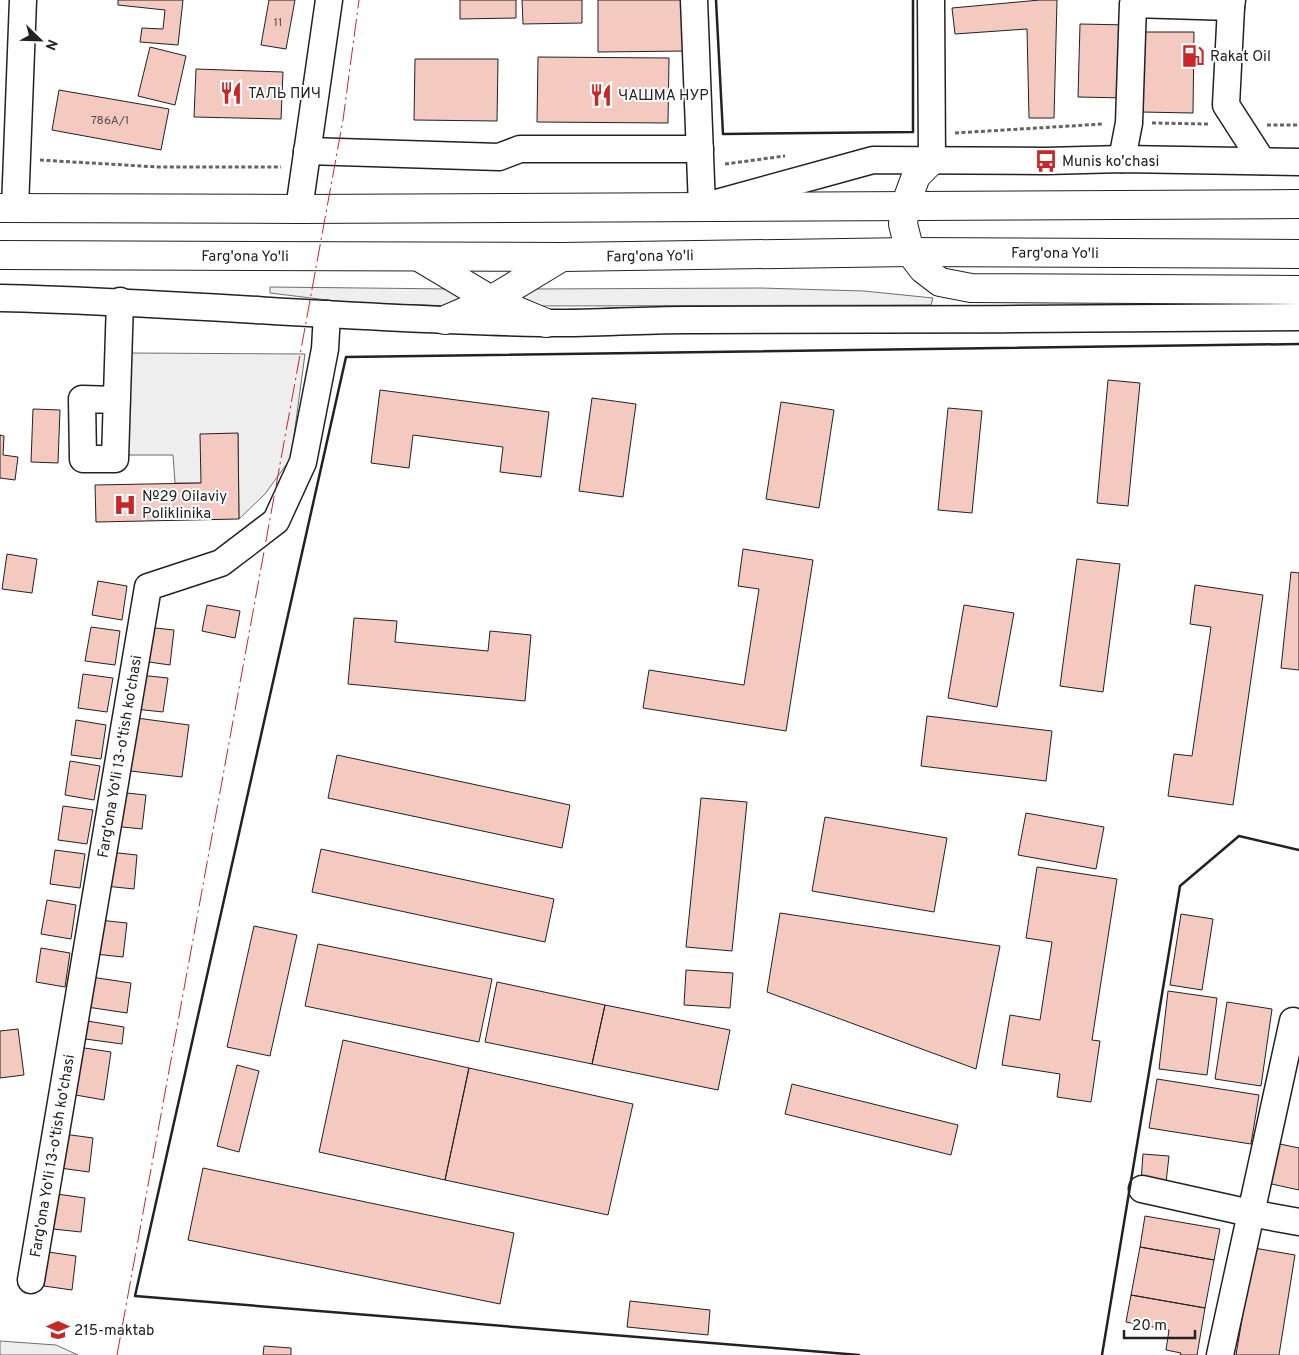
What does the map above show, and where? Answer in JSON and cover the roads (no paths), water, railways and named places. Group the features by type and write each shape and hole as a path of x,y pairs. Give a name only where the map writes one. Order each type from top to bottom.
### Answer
{"main road":[{"path":"932,160 916,176 905,206 903,224 910,252 923,270 940,282 971,288 1299,290"},
{"path":"8,208 298,209 1299,204"},
{"name":"Farg'ona Yo'li","path":"0,255 562,257 910,252 1299,254"},
{"path":"418,256 491,300 546,323"},
{"path":"445,320 491,300 562,257"}],"street":[{"path":"8,208 24,0"},
{"path":"298,209 329,0"},
{"path":"694,0 702,207 872,160 1046,161 1122,159 1299,162"},
{"path":"931,0 932,160"},
{"path":"1122,159 1129,123 1133,4 1231,4 1226,105 1262,161"},
{"path":"307,151 499,158 520,149 700,149"},
{"path":"0,298 120,301 327,314 546,323 668,320 1299,317"},
{"path":"117,400 120,301"},
{"name":"Farg'ona Yo'li 13-o'tish ko'chasi","path":"31,1280 148,587 221,563 276,521 303,462 324,349 327,314"},
{"path":"1220,1355 1293,1021"},
{"path":"1142,1189 1299,1222"}],"place":[{"name":"Rakat Oil","path":"1193,56"},
{"name":"ТАЛЬ ПИЧ","path":"231,93"},
{"name":"ЧАШМА НУР","path":"601,95"},
{"name":"Munis ko'chasi","path":"1046,161"},
{"name":"№29 Oilaviy Poliklinika","path":"125,505"},
{"name":"215-maktab","path":"58,1330"}]}
